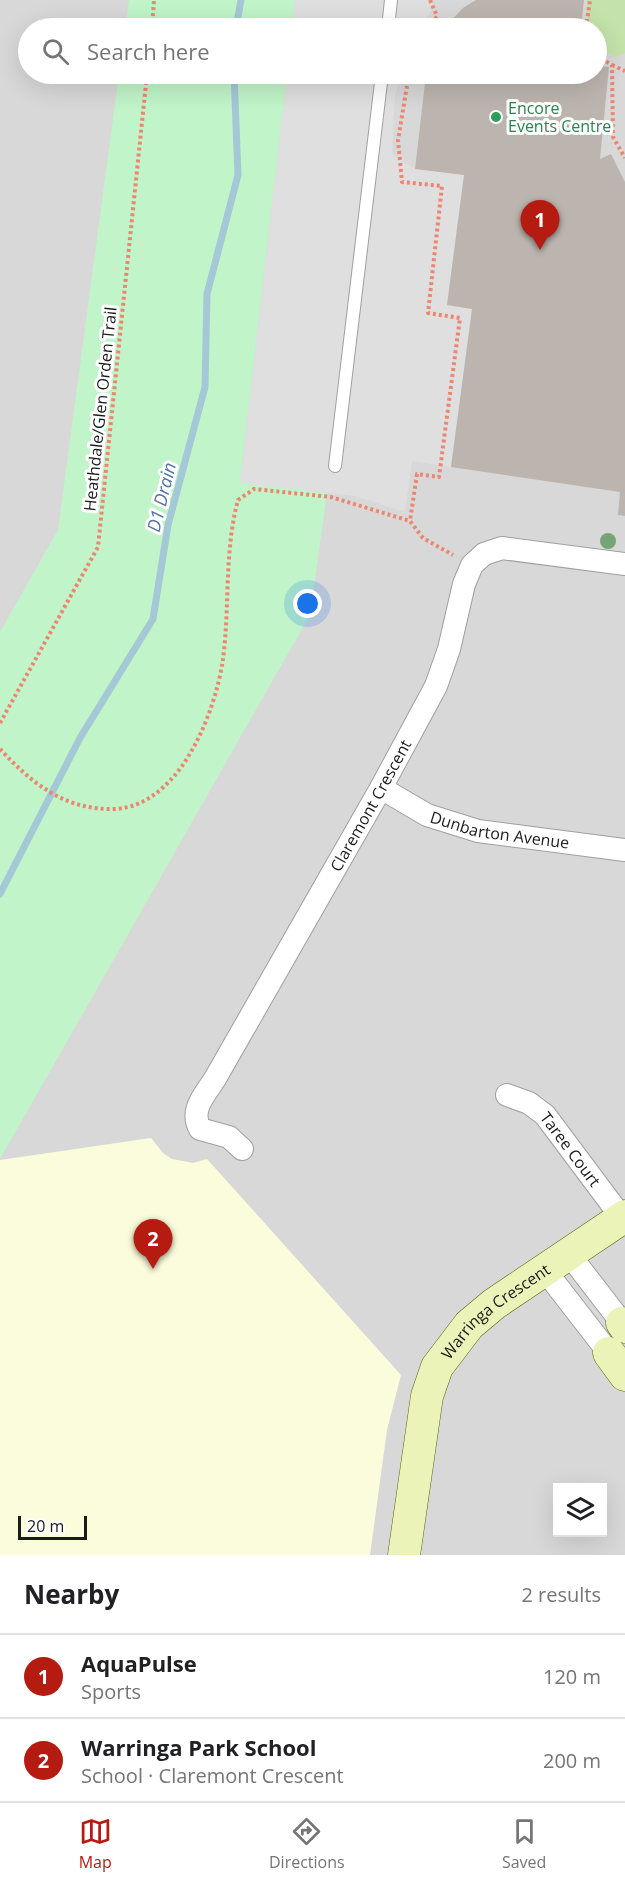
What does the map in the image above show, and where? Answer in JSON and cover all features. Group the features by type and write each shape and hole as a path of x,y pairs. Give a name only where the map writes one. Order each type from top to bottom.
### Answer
{"street":[{"path":"472,565 484,554 502,548 625,564"},
{"name":"Claremont Crescent","path":"242,1149 229,1137 200,1129 194,1119 196,1109 381,788 435,686 449,649 464,584 472,565"},
{"name":"Dunbarton Avenue","path":"381,788 427,815 478,831 625,849"},
{"name":"Taree Court","path":"507,1095 529,1102 545,1115 623,1217"},
{"name":"Warringa Crescent","path":"404,1555 421,1441 432,1402 437,1367 454,1342 487,1323 562,1268 623,1217"},
{"path":"562,1268 620,1344"},
{"path":"562,1268 620,1344"}],"lane":[{"path":"389,18 392,0"},
{"path":"334,466 381,84"}],"path":[{"path":"153,18 154,0"},
{"path":"430,0 436,18"},
{"path":"587,18 590,0"},
{"path":"607,62 625,71"},
{"path":"612,65 610,102 613,137 625,158"},
{"name":"Heathdale/Glen Orden Trail","path":"0,723 98,547 146,84"},
{"path":"407,84 398,140 402,182 442,186 428,313 460,318 439,477 417,474 410,521"},
{"path":"0,749 30,781 51,795 76,804 118,809 150,800 166,788 186,760 208,712 223,661 232,523 238,500 254,489 332,497 410,521 423,537 472,565"}],"shaded area":[{"path":"0,0 625,0 625,1555 0,1555"},
{"path":"295,0 429,0 434,5 426,18 293,18"},
{"path":"286,84 398,84 395,95 392,154 415,169 464,175 447,305 472,309 451,467 412,461 405,512 355,496 240,483"},
{"path":"151,1138 163,1153 172,1159 193,1163 207,1159 401,1375 387,1430 370,1555 0,1555 0,1160"}],"green space":[{"path":"129,0 295,0 293,18 126,18"},
{"path":"587,0 625,0 625,53 615,57 607,53 607,18 588,18"},
{"path":"118,84 286,84 240,482 327,493 310,615 0,1159 0,632 58,530"}],"building":[{"path":"476,0 584,0 582,18 454,18 463,8"},
{"path":"607,67 609,67 600,159 611,154 625,182 625,516 618,515 620,492 451,467 472,309 447,305 464,175 415,169 425,84 607,84"}],"waterway":[{"name":"D1 Drain","path":"238,18 241,0"},
{"name":"D1 Drain","path":"0,894 80,738 153,619 168,525 205,387 207,294 238,175 234,84"}],"place":[{"name":"Encore Events Centre","path":"496,117"},
{"name":"AquaPulse","path":"540,250"},
{"name":"Warringa Park School","path":"153,1269"}]}
